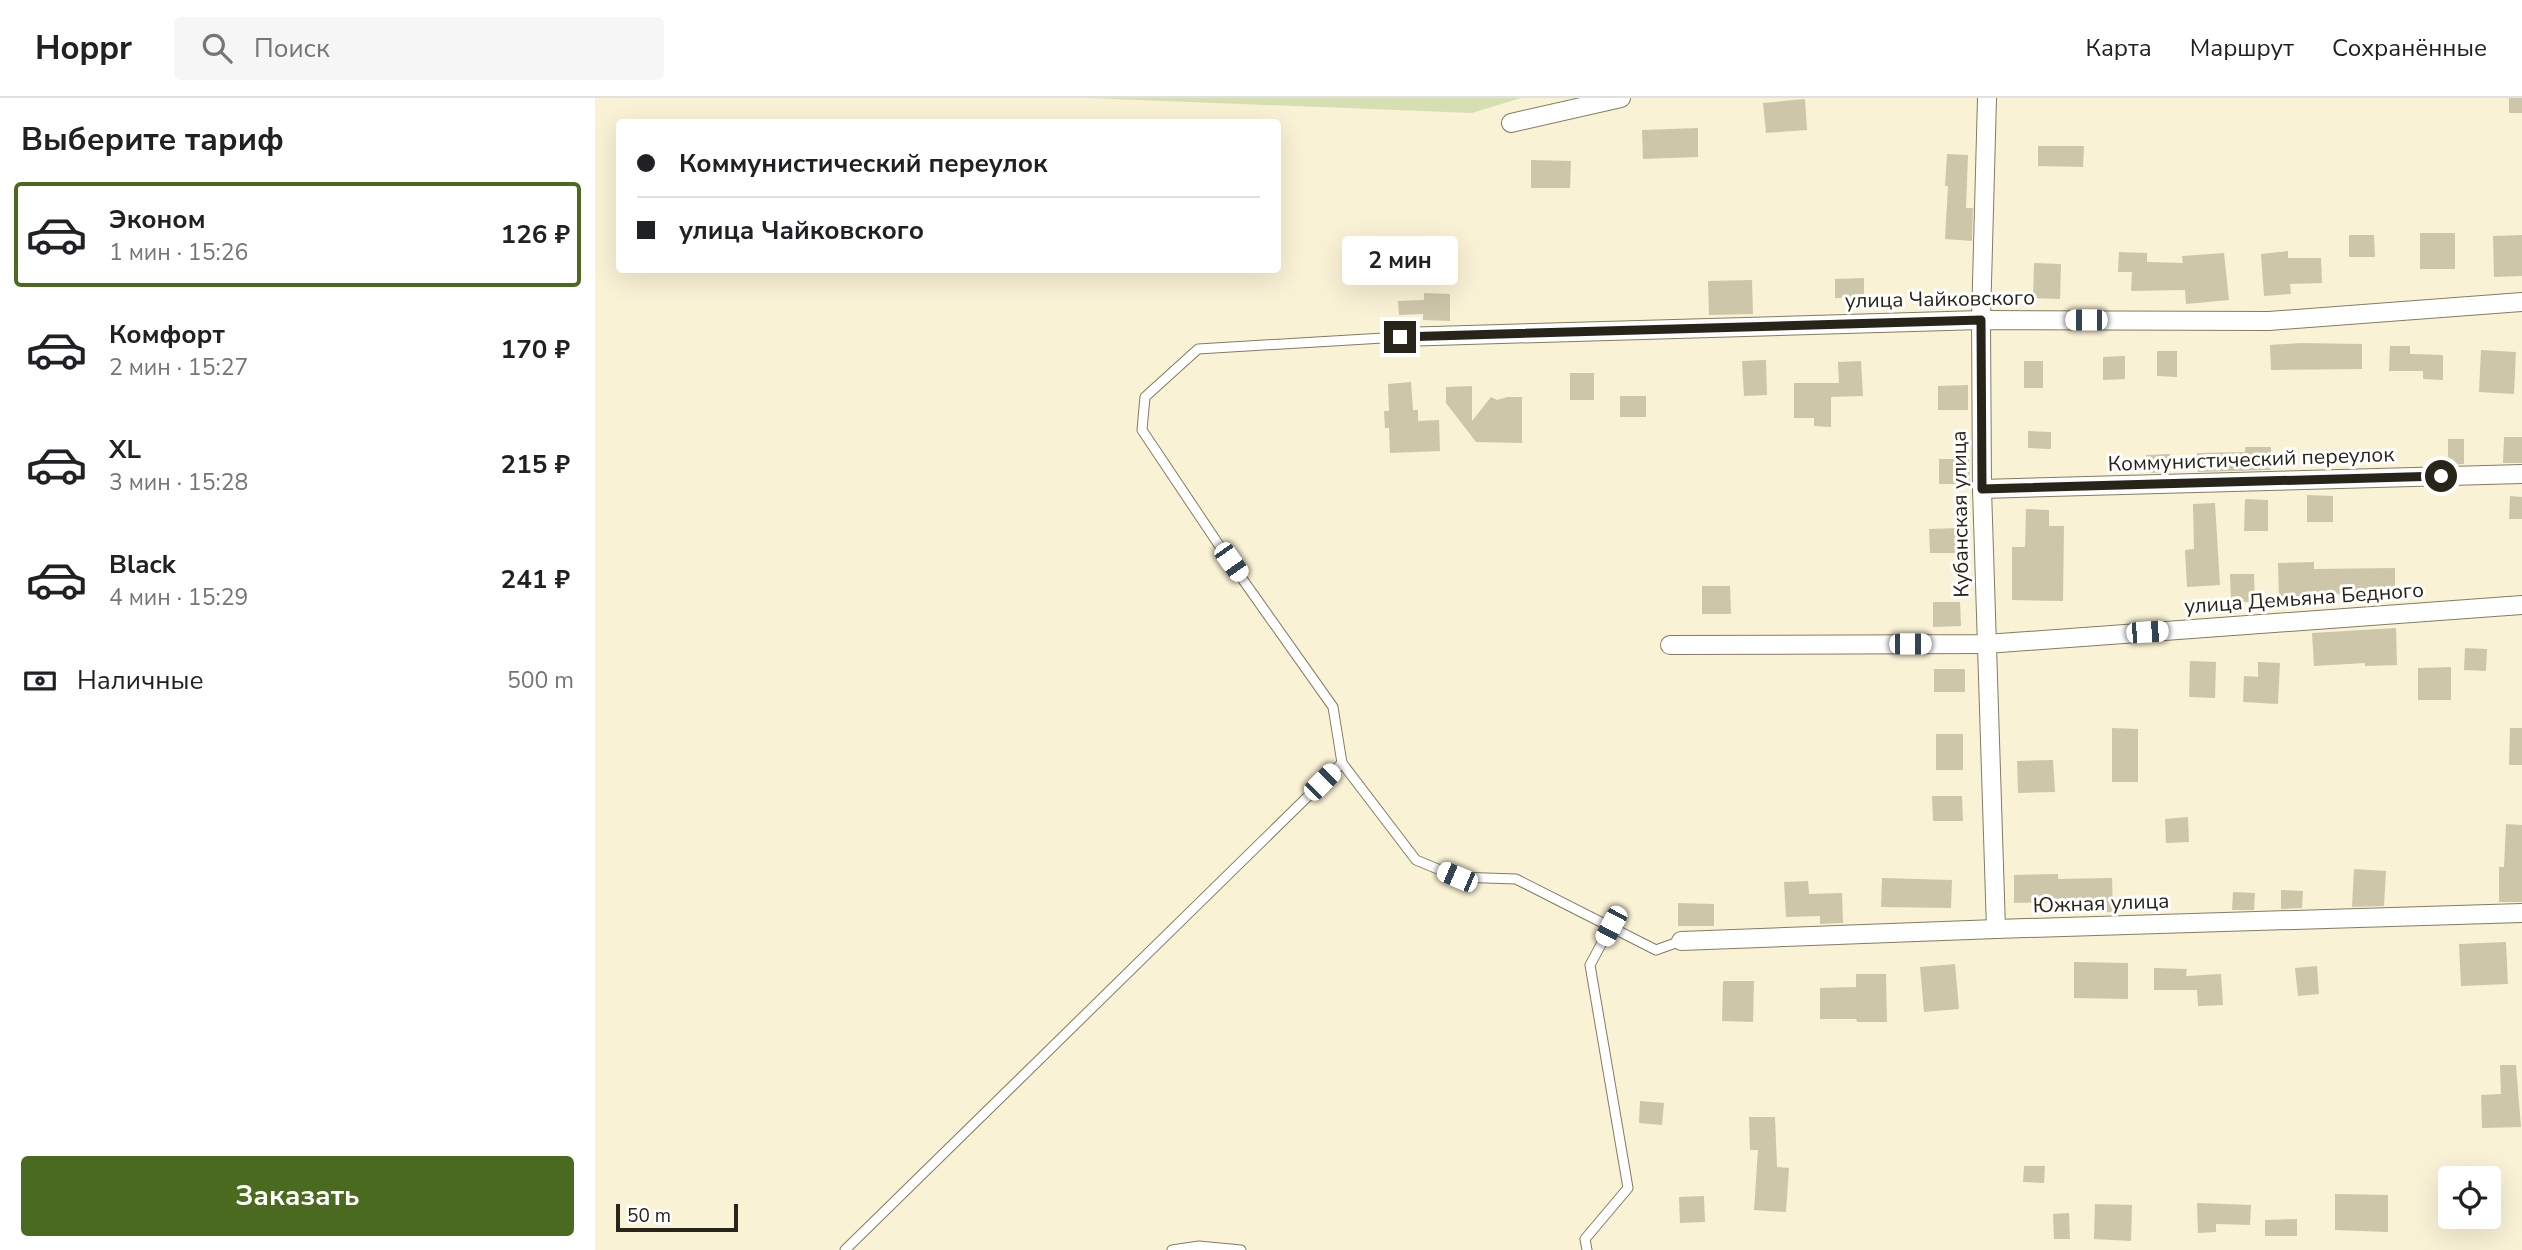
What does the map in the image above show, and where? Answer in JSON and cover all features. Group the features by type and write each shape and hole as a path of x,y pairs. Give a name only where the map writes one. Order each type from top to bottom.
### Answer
{"street":[{"path":"1511,123 1621,98"},
{"name":"Кубанская улица","path":"1987,98 1981,320 1982,489 1996,929"},
{"name":"улица Чайковского","path":"1400,337 1981,320 2269,321 2522,302"},
{"name":"Коммунистический переулок","path":"1982,489 2522,474"},
{"name":"улица Демьяна Бедного","path":"1670,645 1986,644 2522,605"},
{"name":"Южная улица","path":"1681,941 2522,913"}],"lane":[{"path":"1400,337 1198,349 1145,397 1142,430 1333,707 1342,762 1416,860 1457,877 1516,879 1656,950 1681,941"},
{"path":"845,1250 1342,762"},
{"path":"1587,1250 1585,1239 1628,1188 1590,965 1611,926"},
{"path":"1172,1250 1199,1246 1241,1250"}],"green space":[{"path":"1088,98 1521,98 1472,113"}],"building":[{"path":"2509,98 2522,98 2522,113 2509,113"},
{"path":"1805,99 1807,130 1766,133 1763,103"},
{"path":"1698,128 1698,157 1643,159 1642,130"},
{"path":"2038,146 2084,146 2083,167 2038,166"},
{"path":"1947,154 1968,155 1966,208 1973,208 1972,241 1945,239"},
{"path":"1531,160 1571,161 1570,188 1531,188"},
{"path":"2420,233 2455,233 2455,269 2420,269"},
{"path":"2349,235 2374,235 2375,257 2349,257"},
{"path":"2522,235 2522,276 2494,277 2493,236"},
{"path":"2288,251 2288,258 2321,258 2322,283 2290,284 2291,294 2264,296 2261,254"},
{"path":"2119,252 2147,253 2147,262 2183,263 2182,256 2224,253 2229,300 2186,304 2185,290 2131,291 2132,272 2118,272"},
{"path":"2034,263 2061,264 2060,299 2033,298"},
{"path":"1864,278 1864,297 1835,298 1835,279"},
{"path":"1752,280 1753,314 1709,315 1708,281"},
{"path":"1424,293 1450,294 1450,321 1423,320 1423,314 1399,315 1398,301 1424,300"},
{"path":"2362,344 2362,369 2271,370 2270,345"},
{"path":"2390,346 2410,346 2410,354 2443,355 2443,380 2423,379 2423,371 2389,371"},
{"path":"2481,350 2516,352 2514,394 2479,392"},
{"path":"2157,351 2177,351 2177,377 2157,376"},
{"path":"2125,356 2125,379 2103,380 2103,357"},
{"path":"1766,360 1767,395 1744,396 1742,361"},
{"path":"1861,361 1863,396 1831,397 1831,427 1814,426 1814,418 1794,418 1794,383 1839,383 1838,362"},
{"path":"2024,361 2043,361 2043,388 2024,388"},
{"path":"1570,373 1594,373 1594,400 1570,400"},
{"path":"1411,382 1413,410 1418,410 1418,421 1439,420 1440,451 1390,453 1389,428 1385,428 1384,411 1389,411 1388,384"},
{"path":"1968,385 1968,410 1938,410 1938,386"},
{"path":"1472,386 1472,421 1491,397 1497,400 1522,397 1522,443 1476,442 1446,403 1446,387"},
{"path":"1620,396 1646,396 1646,417 1620,417"},
{"path":"2028,431 2051,432 2051,449 2028,448"},
{"path":"2504,437 2522,437 2522,463 2503,463"},
{"path":"2448,439 2464,439 2464,464 2448,465"},
{"path":"2245,447 2271,447 2271,470 2198,472 2197,453 2245,452"},
{"path":"2170,454 2170,472 2147,473 2146,455"},
{"path":"1939,459 1969,459 1970,484 1939,484"},
{"path":"2307,495 2333,496 2333,522 2307,522"},
{"path":"2510,496 2522,497 2522,519 2509,519"},
{"path":"2245,499 2268,500 2268,531 2244,531"},
{"path":"2215,503 2220,585 2187,587 2185,550 2194,549 2193,504"},
{"path":"2026,509 2049,510 2049,526 2064,526 2063,601 2012,600 2012,547 2025,547"},
{"path":"1960,528 1960,553 1930,553 1929,529"},
{"path":"2314,562 2314,569 2395,568 2395,591 2315,595 2315,599 2279,600 2278,563"},
{"path":"2230,574 2254,574 2255,602 2231,602"},
{"path":"1702,586 1730,586 1731,614 1702,614"},
{"path":"1933,602 1960,602 1961,626 1933,627"},
{"path":"2396,628 2397,665 2365,666 2365,663 2314,666 2312,633"},
{"path":"2465,648 2487,649 2486,671 2464,670"},
{"path":"2190,661 2216,662 2215,698 2189,697"},
{"path":"2258,662 2280,663 2278,704 2243,702 2244,676 2258,677"},
{"path":"2451,667 2451,700 2418,700 2418,668"},
{"path":"1934,669 1965,669 1965,692 1934,692"},
{"path":"2112,728 2138,729 2138,782 2112,782"},
{"path":"2510,728 2522,728 2522,765 2509,765"},
{"path":"1936,734 1963,734 1963,770 1936,770"},
{"path":"2053,760 2055,792 2018,793 2017,761"},
{"path":"1932,796 1962,796 1963,821 1933,821"},
{"path":"2188,817 2189,842 2166,843 2165,819"},
{"path":"2506,824 2522,825 2522,902 2499,902 2499,867 2504,867"},
{"path":"2354,869 2386,871 2384,906 2352,907"},
{"path":"2058,874 2058,879 2112,878 2113,912 2067,913 2067,902 2014,903 2014,875"},
{"path":"1882,878 1952,880 1951,908 1881,907"},
{"path":"1808,881 1809,894 1842,893 1843,923 1820,924 1820,916 1786,917 1784,882"},
{"path":"2281,890 2303,891 2302,908 2281,909"},
{"path":"2233,892 2255,893 2254,910 2232,910"},
{"path":"1678,903 1714,904 1714,926 1678,926"},
{"path":"2506,942 2508,984 2461,986 2459,944"},
{"path":"2074,962 2128,963 2128,999 2074,998"},
{"path":"1955,964 1959,1009 1924,1012 1920,967"},
{"path":"2317,966 2319,994 2298,996 2295,968"},
{"path":"2154,968 2187,969 2186,976 2221,974 2223,1005 2198,1006 2197,990 2154,990"},
{"path":"1856,974 1886,974 1887,1022 1820,1019 1820,988 1856,987"},
{"path":"1723,981 1754,981 1753,1022 1722,1021"},
{"path":"2500,1065 2516,1065 2521,1127 2482,1128 2481,1095 2501,1094"},
{"path":"1640,1101 1664,1103 1662,1125 1639,1123"},
{"path":"1749,1117 1775,1117 1777,1167 1789,1168 1786,1212 1754,1210 1758,1150 1750,1150"},
{"path":"2024,1166 2045,1166 2044,1183 2023,1182"},
{"path":"2335,1194 2388,1195 2388,1232 2335,1230"},
{"path":"1704,1196 1705,1222 1680,1223 1679,1197"},
{"path":"2197,1203 2251,1205 2250,1225 2216,1224 2216,1232 2198,1233"},
{"path":"2095,1204 2132,1205 2131,1241 2094,1239"},
{"path":"2069,1213 2070,1239 2054,1239 2053,1214"},
{"path":"2297,1219 2297,1236 2265,1236 2265,1220"}],"route":[{"path":"1400,337 1981,320 1982,489 2441,476"}]}
